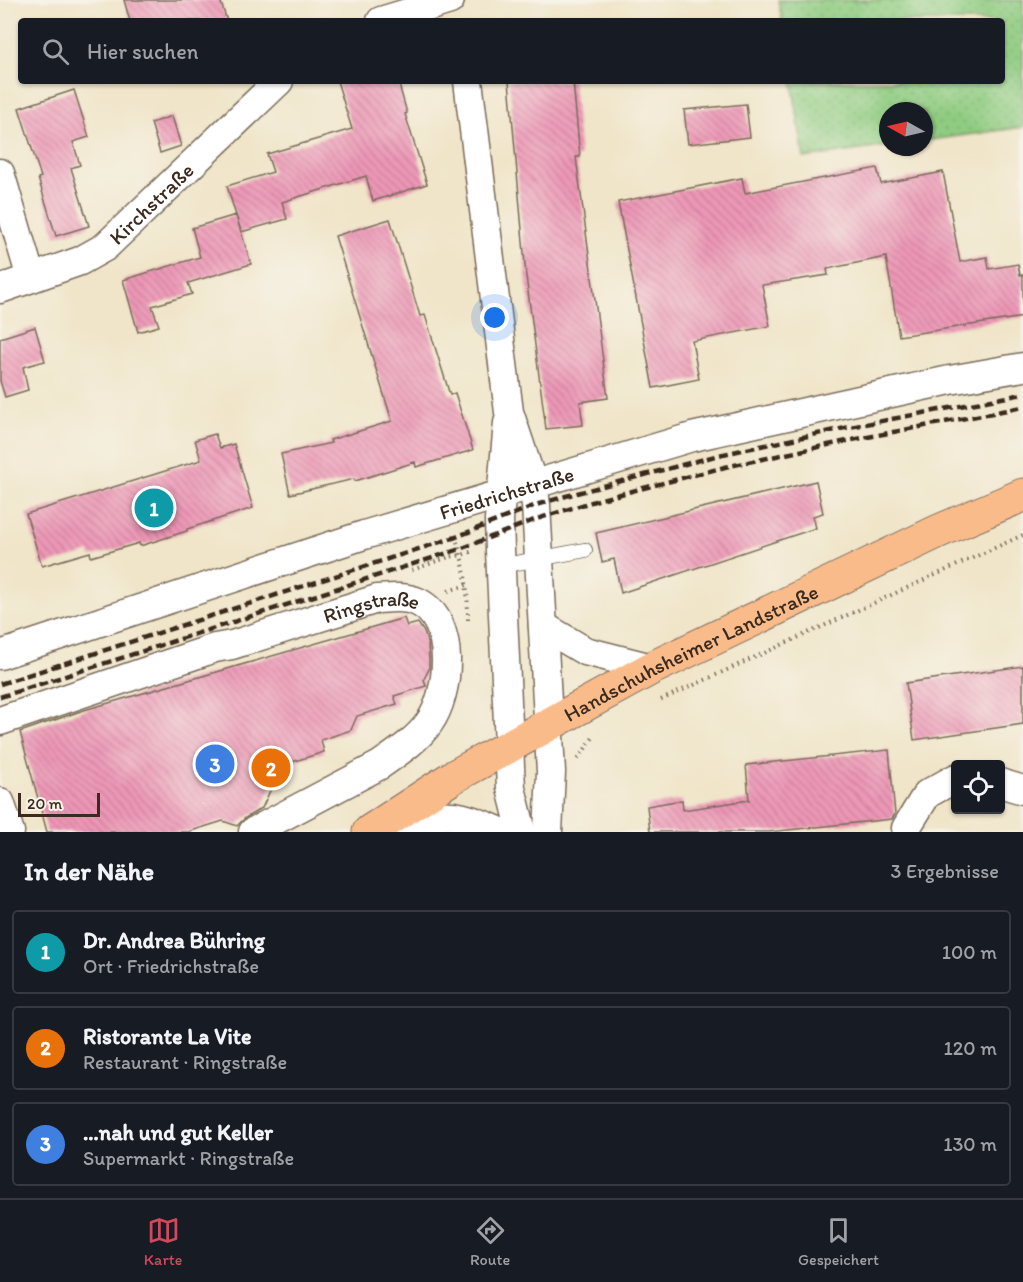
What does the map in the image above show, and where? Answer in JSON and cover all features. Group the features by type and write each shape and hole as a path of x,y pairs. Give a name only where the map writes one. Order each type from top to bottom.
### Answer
{"main road":[{"name":"Handschuhsheimer Landstraße","path":"369,832 453,777 652,668 939,531 1023,495"}],"street":[{"path":"391,18 450,0"},
{"path":"458,0 461,18"},
{"name":"Kirchstraße","path":"0,289 80,261 105,247 276,84"},
{"path":"468,84 509,412 533,484 536,505 551,772 548,832"},
{"path":"0,173 31,278"},
{"name":"Friedrichstraße","path":"0,655 364,535 692,437 950,380 1023,367"},
{"path":"509,412 499,520 512,788 522,832"},
{"name":"Ringstraße","path":"0,721 215,648 232,645 377,599 409,599 429,610 444,640 447,658 445,683 430,723 380,765 253,832"},
{"path":"543,626 585,651 652,668"},
{"path":"907,832 906,828 927,794 951,781"},
{"path":"1005,785 1023,790"},
{"path":"0,802 10,832"},
{"path":"397,832 429,818 445,815 457,816 501,832"}],"lane":[{"path":"501,566 585,550"}],"path":[{"path":"452,590 467,585 462,555 453,531"},
{"path":"658,702 1023,535"},
{"path":"410,571 449,557 462,555"},
{"path":"551,772 574,764 594,736"}],"green space":[{"path":"778,0 1023,0 1023,127 933,140 933,102 879,102 879,147 804,158 792,84 1005,84 1005,18 781,18"}],"building":[{"path":"124,0 220,0 226,18 129,18"},
{"path":"338,84 399,84 407,113 405,114 427,184 373,201 366,176 282,202 287,219 241,232 227,186 273,172 267,154 352,129"},
{"path":"509,84 573,84 580,157 576,157 608,398 580,402 583,425 546,429 526,276"},
{"path":"74,90 89,137 73,142 80,165 71,168 89,226 56,236 38,178 41,177 19,108"},
{"path":"746,104 750,137 688,144 684,110"},
{"path":"172,116 181,146 160,153 151,123"},
{"path":"877,168 881,184 943,172 960,262 987,257 989,269 1018,264 1020,275 1023,275 1023,317 899,336 886,257 827,269 828,275 762,285 770,326 692,341 699,379 653,388 618,202 742,178 745,193"},
{"path":"236,215 251,264 188,283 192,294 152,306 159,326 138,332 123,280 200,257 192,228"},
{"path":"390,219 420,316 425,315 450,395 455,393 473,450 416,467 415,462 355,481 354,479 290,494 281,454 331,443 330,440 392,421 335,236"},
{"path":"35,327 45,361 23,367 28,390 5,397 0,381 0,338"},
{"path":"215,434 220,448 234,444 253,508 140,546 139,543 91,557 90,552 42,566 26,514 201,460 195,440"},
{"path":"816,481 823,513 813,516 816,528 621,593 614,559 602,562 596,533"},
{"path":"404,618 407,626 418,623 428,644 429,669 424,679 426,686 394,696 397,704 357,716 351,730 321,740 324,752 282,765 262,808 245,818 237,826 223,821 188,832 47,832 20,732 81,711"},
{"path":"1023,666 1023,724 914,740 906,683"},
{"path":"889,750 895,814 892,819 769,832 650,832 647,806 682,800 683,810 749,800 746,765"}],"railway":[{"path":"0,684 456,537 536,505 566,496 719,455 1023,394"},
{"path":"0,697 460,549 537,519 601,499 725,467 1023,407"}],"place":[{"name":"Dr. Andrea Bühring","path":"154,508"},
{"name":"…nah und gut Keller","path":"215,764"},
{"name":"Ristorante La Vite","path":"271,768"}]}
